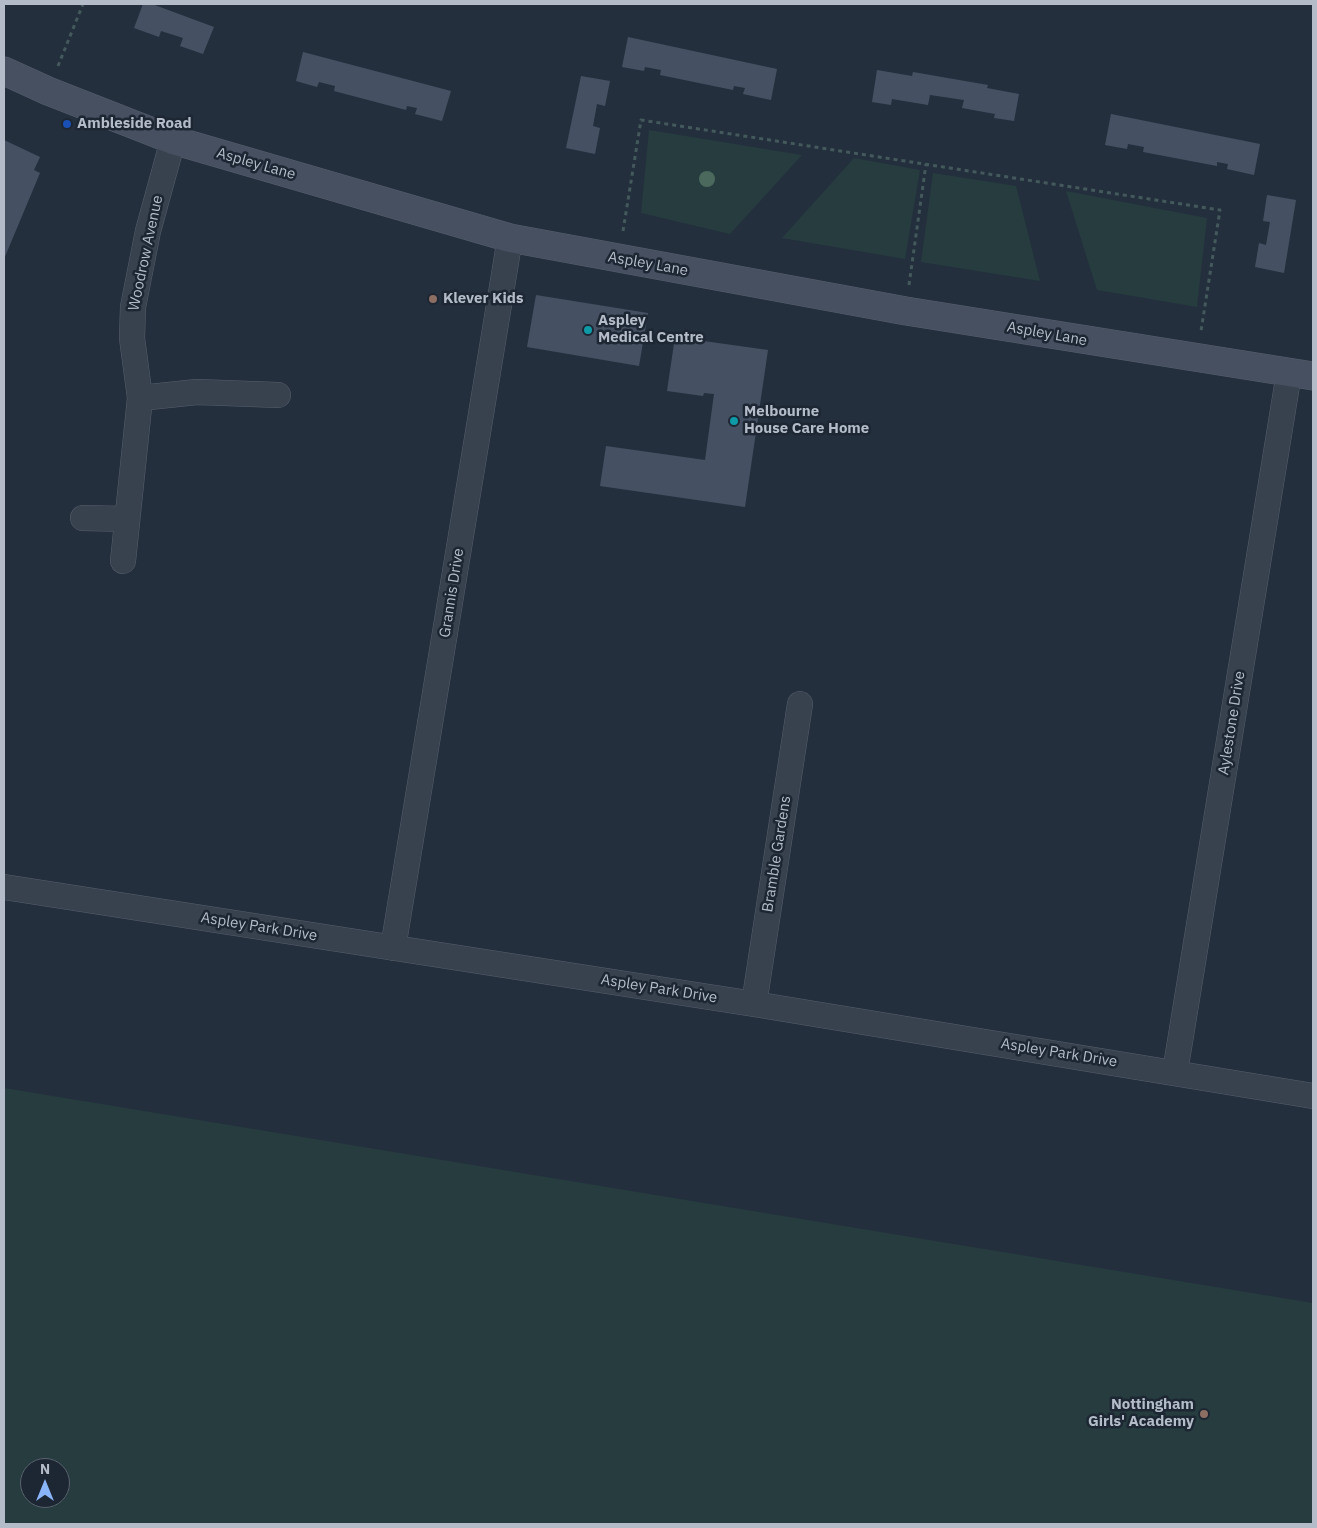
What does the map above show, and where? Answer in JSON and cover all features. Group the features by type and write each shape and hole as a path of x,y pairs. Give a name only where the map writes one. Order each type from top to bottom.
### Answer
{"main road":[{"name":"Aspley Lane","path":"4,71 48,91 173,140 510,238 906,310 1301,375"}],"street":[{"name":"Woodrow Avenue","path":"123,561 140,398 132,338 133,307 148,231 173,140"},
{"name":"Grannis Drive","path":"393,948 510,238"},
{"name":"Aylestone Drive","path":"1175,1072 1301,375"},
{"path":"140,398 198,392 278,395"},
{"path":"83,518 126,519"},
{"name":"Bramble Gardens","path":"754,1004 800,704"},
{"name":"Aspley Park Drive","path":"4,887 754,1004 1313,1096"}],"path":[{"path":"48,91 83,4"},
{"path":"618,259 641,120 1220,210 1197,359"},
{"path":"906,310 926,164"}],"green space":[{"path":"649,130 802,155 730,234 641,213"},
{"path":"854,158 920,170 905,259 782,238"},
{"path":"933,173 1016,186 1040,281 921,262"},
{"path":"1066,191 1207,218 1197,307 1097,290"},
{"path":"4,1088 1313,1303 1313,1524 4,1524"}],"building":[{"path":"143,4 152,4 214,27 203,54 180,46 183,38 161,31 159,37 134,28"},
{"path":"628,37 777,69 771,100 743,94 745,88 734,86 733,90 660,75 661,70 645,67 644,71 622,67"},
{"path":"303,52 451,91 442,121 415,114 417,108 407,106 406,110 334,91 335,86 319,82 317,87 296,81"},
{"path":"877,70 912,76 913,72 988,85 987,88 1019,94 1014,121 994,118 995,114 962,108 964,100 930,95 928,105 892,99 891,105 872,102"},
{"path":"581,76 610,81 605,106 597,104 593,126 600,128 595,154 566,148"},
{"path":"1111,114 1260,144 1254,175 1227,169 1228,164 1217,162 1217,166 1143,152 1144,147 1128,144 1127,149 1105,145"},
{"path":"4,140 40,157 34,170 40,173 4,259"},
{"path":"1267,195 1296,200 1284,273 1255,267 1259,243 1266,245 1270,222 1263,221"},
{"name":"Aspley Medical Centre","path":"536,295 648,313 639,366 527,347"},
{"name":"Melbourne House Care Home","path":"675,337 768,350 745,507 600,486 606,446 705,460 714,394 704,393 703,396 667,391"}],"place":[{"name":"Ambleside Road","path":"67,124"},
{"name":"Klever Kids","path":"433,299"},
{"name":"Aspley Medical Centre","path":"588,330"},
{"name":"Melbourne House Care Home","path":"734,421"},
{"name":"Nottingham Girls' Academy","path":"1204,1414"}]}
